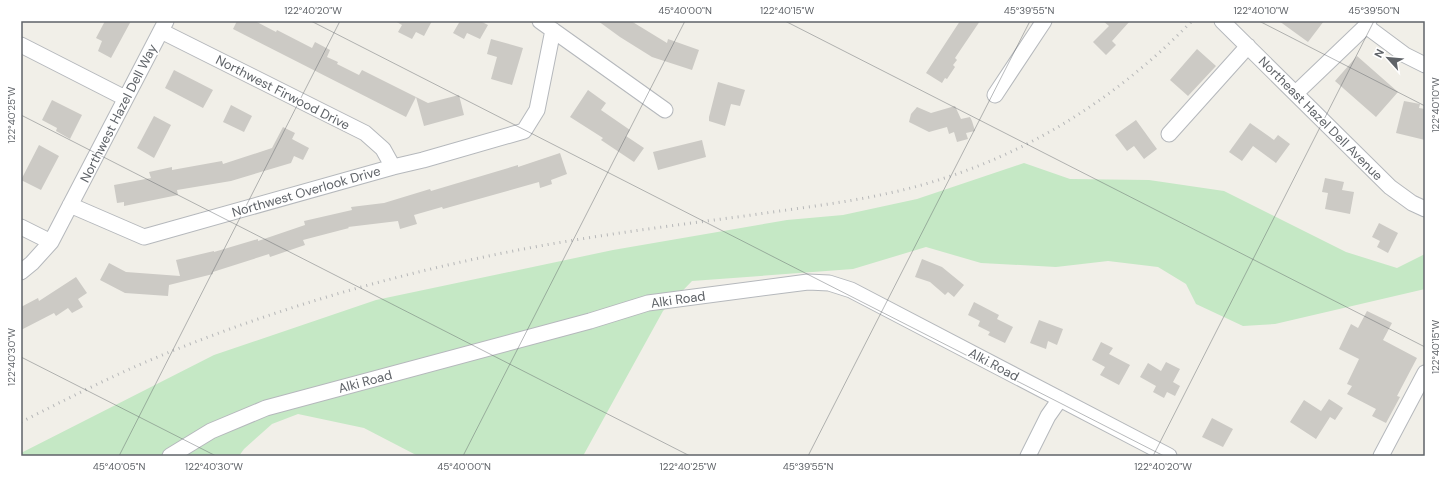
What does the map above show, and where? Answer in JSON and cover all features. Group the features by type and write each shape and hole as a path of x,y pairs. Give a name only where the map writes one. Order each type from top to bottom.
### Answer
{"street":[{"path":"540,21 664,110"},
{"path":"995,95 1044,21"},
{"name":"Northeast Hazel Dell Avenue","path":"1224,23 1390,187 1412,203 1425,209"},
{"path":"1296,93 1367,23 1405,55 1425,65"},
{"name":"Northwest Hazel Dell Way","path":"70,205 163,26"},
{"name":"Northwest Firwood Drive","path":"163,26 365,133 383,149 393,167"},
{"name":"Northwest Overlook Drive","path":"70,205 144,237 524,131 537,110 553,30"},
{"path":"21,46 125,98"},
{"path":"1170,134 1248,46"},
{"path":"21,272 32,263 51,242 70,205"},
{"path":"21,227 51,242"},
{"name":"Alki Road","path":"170,456 211,431 266,408 590,321 648,303 808,282 829,283 851,290 1169,456"},
{"path":"1382,456 1425,373"},
{"path":"1028,456 1048,416 1060,399"}],"green space":[{"path":"1024,163 1070,179 1149,180 1224,191 1346,252 1397,268 1425,254 1425,289 1275,324 1243,326 1196,304 1186,284 1158,267 1108,261 1056,267 981,263 926,247 853,269 692,281 663,311 583,456 418,456 364,428 298,414 272,424 244,449 239,456 21,456 21,453 214,355 376,300 613,250 787,220 843,215 917,199"}],"building":[{"path":"105,21 131,21 111,58 98,51 102,41 96,38"},
{"path":"237,21 255,21 276,32 277,30 312,48 315,42 330,50 327,57 338,62 337,64 359,75 362,70 416,97 406,117 233,29"},
{"path":"395,21 432,21 424,36 416,32 412,39 398,32 402,25"},
{"path":"460,21 480,21 488,25 480,39 467,33 464,39 453,33"},
{"path":"598,21 631,21 667,43 668,39 699,50 692,70 652,57"},
{"path":"960,21 980,21 955,58 957,60 953,65 955,67 947,79 945,78 942,83 926,73"},
{"path":"1103,21 1130,21 1112,41 1116,45 1106,55 1093,42 1109,26"},
{"path":"1279,21 1324,21 1308,42"},
{"path":"491,39 523,48 512,85 491,79 497,57 487,54"},
{"path":"1197,49 1216,66 1188,96 1170,80"},
{"path":"1357,56 1398,92 1376,117 1335,81"},
{"path":"174,70 213,90 203,108 165,88"},
{"path":"718,82 745,90 740,106 731,104 725,126 709,121"},
{"path":"588,90 606,103 601,110 630,130 626,136 644,148 634,162 601,140 603,138 570,117"},
{"path":"459,95 464,115 424,126 416,97 428,103"},
{"path":"52,100 82,115 70,139 56,131 57,128 42,120"},
{"path":"1404,101 1420,104 1419,108 1425,109 1425,140 1396,133"},
{"path":"231,105 252,116 244,132 223,122"},
{"path":"955,106 961,119 970,117 972,121 975,131 966,133 968,139 957,142 954,132 949,134 947,127 929,132 909,122 911,114 917,107 931,113"},
{"path":"154,116 171,125 154,158 137,148"},
{"path":"1136,120 1157,149 1144,159 1134,146 1127,151 1115,135"},
{"path":"1250,123 1274,140 1278,135 1290,144 1276,163 1253,146 1242,161 1229,152"},
{"path":"283,127 295,133 292,139 309,148 303,160 294,156 291,163 231,181 177,190 178,195 124,206 124,202 117,203 114,185 151,178 149,172 172,167 172,170 222,161 223,164 272,148"},
{"path":"702,140 706,157 658,170 653,152"},
{"path":"39,145 59,156 41,190 21,180"},
{"path":"560,153 567,174 551,180 552,184 540,188 539,182 443,209 442,207 414,215 417,224 400,229 398,221 348,227 349,228 303,240 305,245 270,257 269,254 213,272 213,274 169,285 168,296 125,293 100,280 109,263 126,272 180,276 176,260 214,252 258,239 258,241 305,225 304,221 352,210 351,207 384,203 430,189 431,191 518,165 518,167"},
{"path":"1325,178 1344,182 1342,190 1354,192 1350,214 1325,209 1328,193 1322,192"},
{"path":"1379,223 1398,233 1388,253 1377,247 1380,241 1372,237"},
{"path":"922,259 942,267 964,285 954,297 948,292 945,295 930,282 915,277"},
{"path":"76,277 87,293 78,299 83,307 72,313 68,308 56,316 54,313 21,330 21,307 38,298 39,301"},
{"path":"974,302 999,315 997,319 1013,327 1005,343 988,335 990,332 978,326 980,321 968,315"},
{"path":"1367,311 1392,323 1383,340 1417,358 1397,396 1400,397 1386,423 1372,416 1376,409 1347,394 1352,386 1347,384 1359,359 1339,349 1351,324 1358,328"},
{"path":"1039,320 1063,329 1057,345 1048,341 1046,349 1030,343"},
{"path":"1101,342 1113,348 1109,354 1130,365 1119,385 1100,375 1105,367 1092,360"},
{"path":"1166,362 1180,369 1173,382 1180,386 1175,396 1167,392 1164,398 1153,392 1156,386 1140,377 1148,363 1161,371"},
{"path":"1329,399 1343,408 1335,420 1330,417 1316,439 1290,422 1304,400 1321,411"},
{"path":"1212,418 1233,429 1223,447 1202,437"}],"railway":[{"path":"21,422 141,364 182,347 267,316 353,289 440,267 550,244 617,233 865,198 910,188 969,170 1005,155 1039,138 1104,97 1135,74 1192,21"}]}
